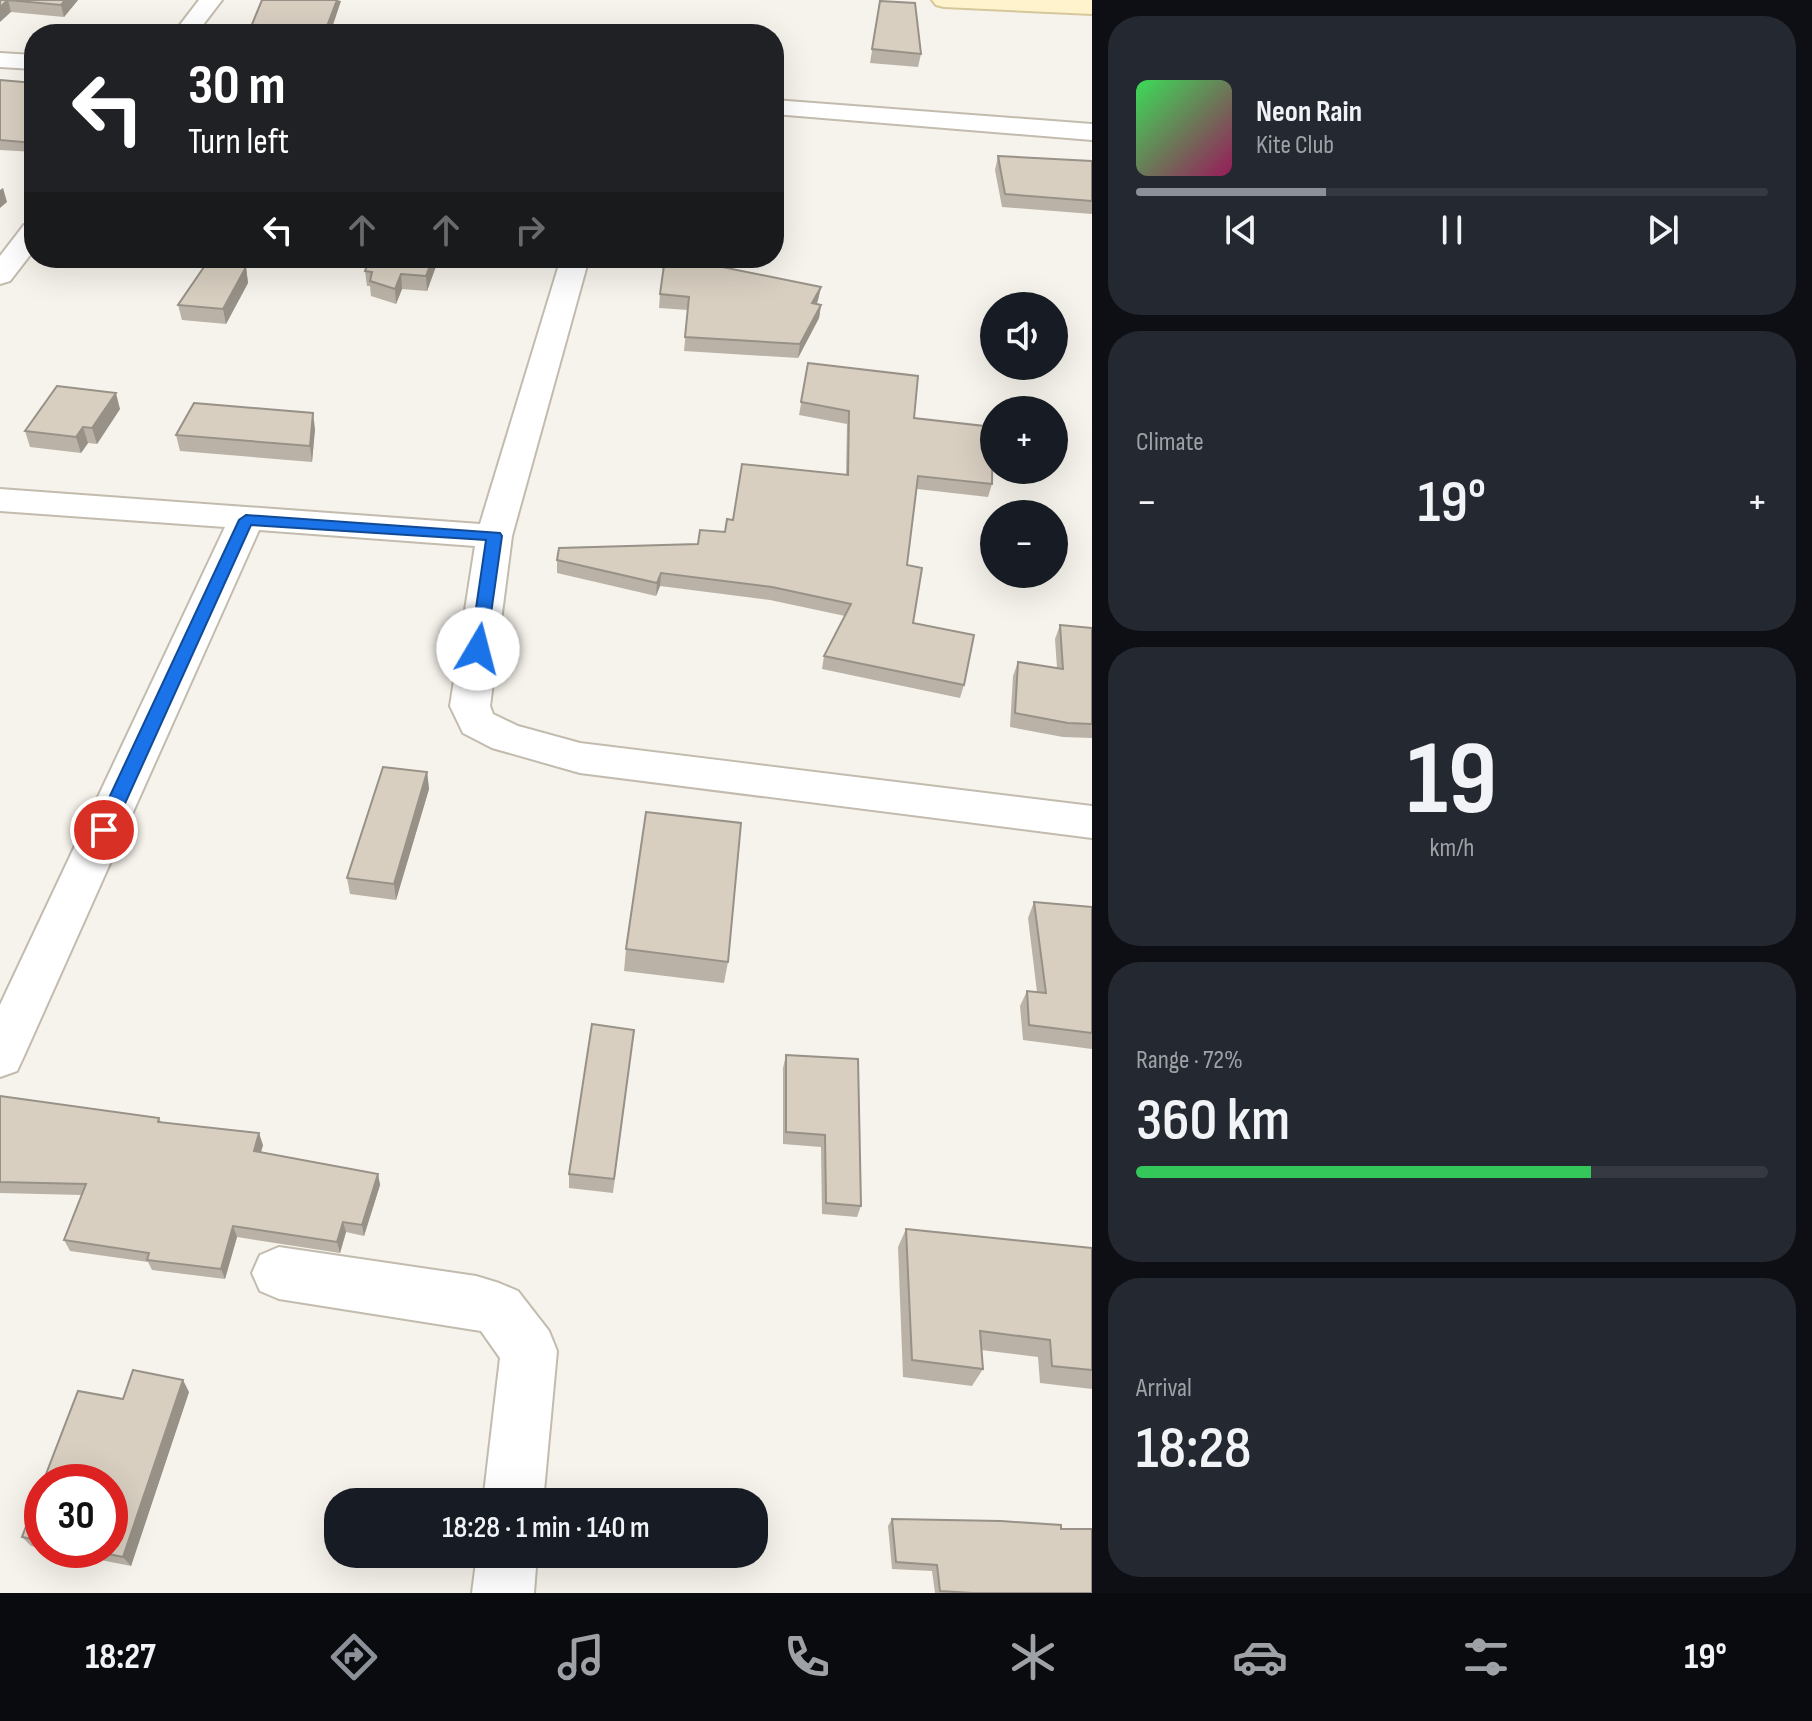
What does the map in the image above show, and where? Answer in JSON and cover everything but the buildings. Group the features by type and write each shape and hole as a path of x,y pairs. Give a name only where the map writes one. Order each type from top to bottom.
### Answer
{"street":[{"path":"192,24 211,0"},
{"path":"944,0 1092,7"},
{"path":"0,60 24,61"},
{"path":"784,108 1092,132"},
{"path":"0,275 24,244"},
{"path":"572,268 494,536 470,706 477,723 506,738 580,758 1092,822"},
{"path":"0,500 494,536"},
{"path":"0,1056 246,520"},
{"path":"279,1273 476,1303 499,1310 529,1351 514,1488"},
{"path":"503,1593 506,1568"}],"route":[{"path":"104,830 246,520 494,536 478,649"}]}
